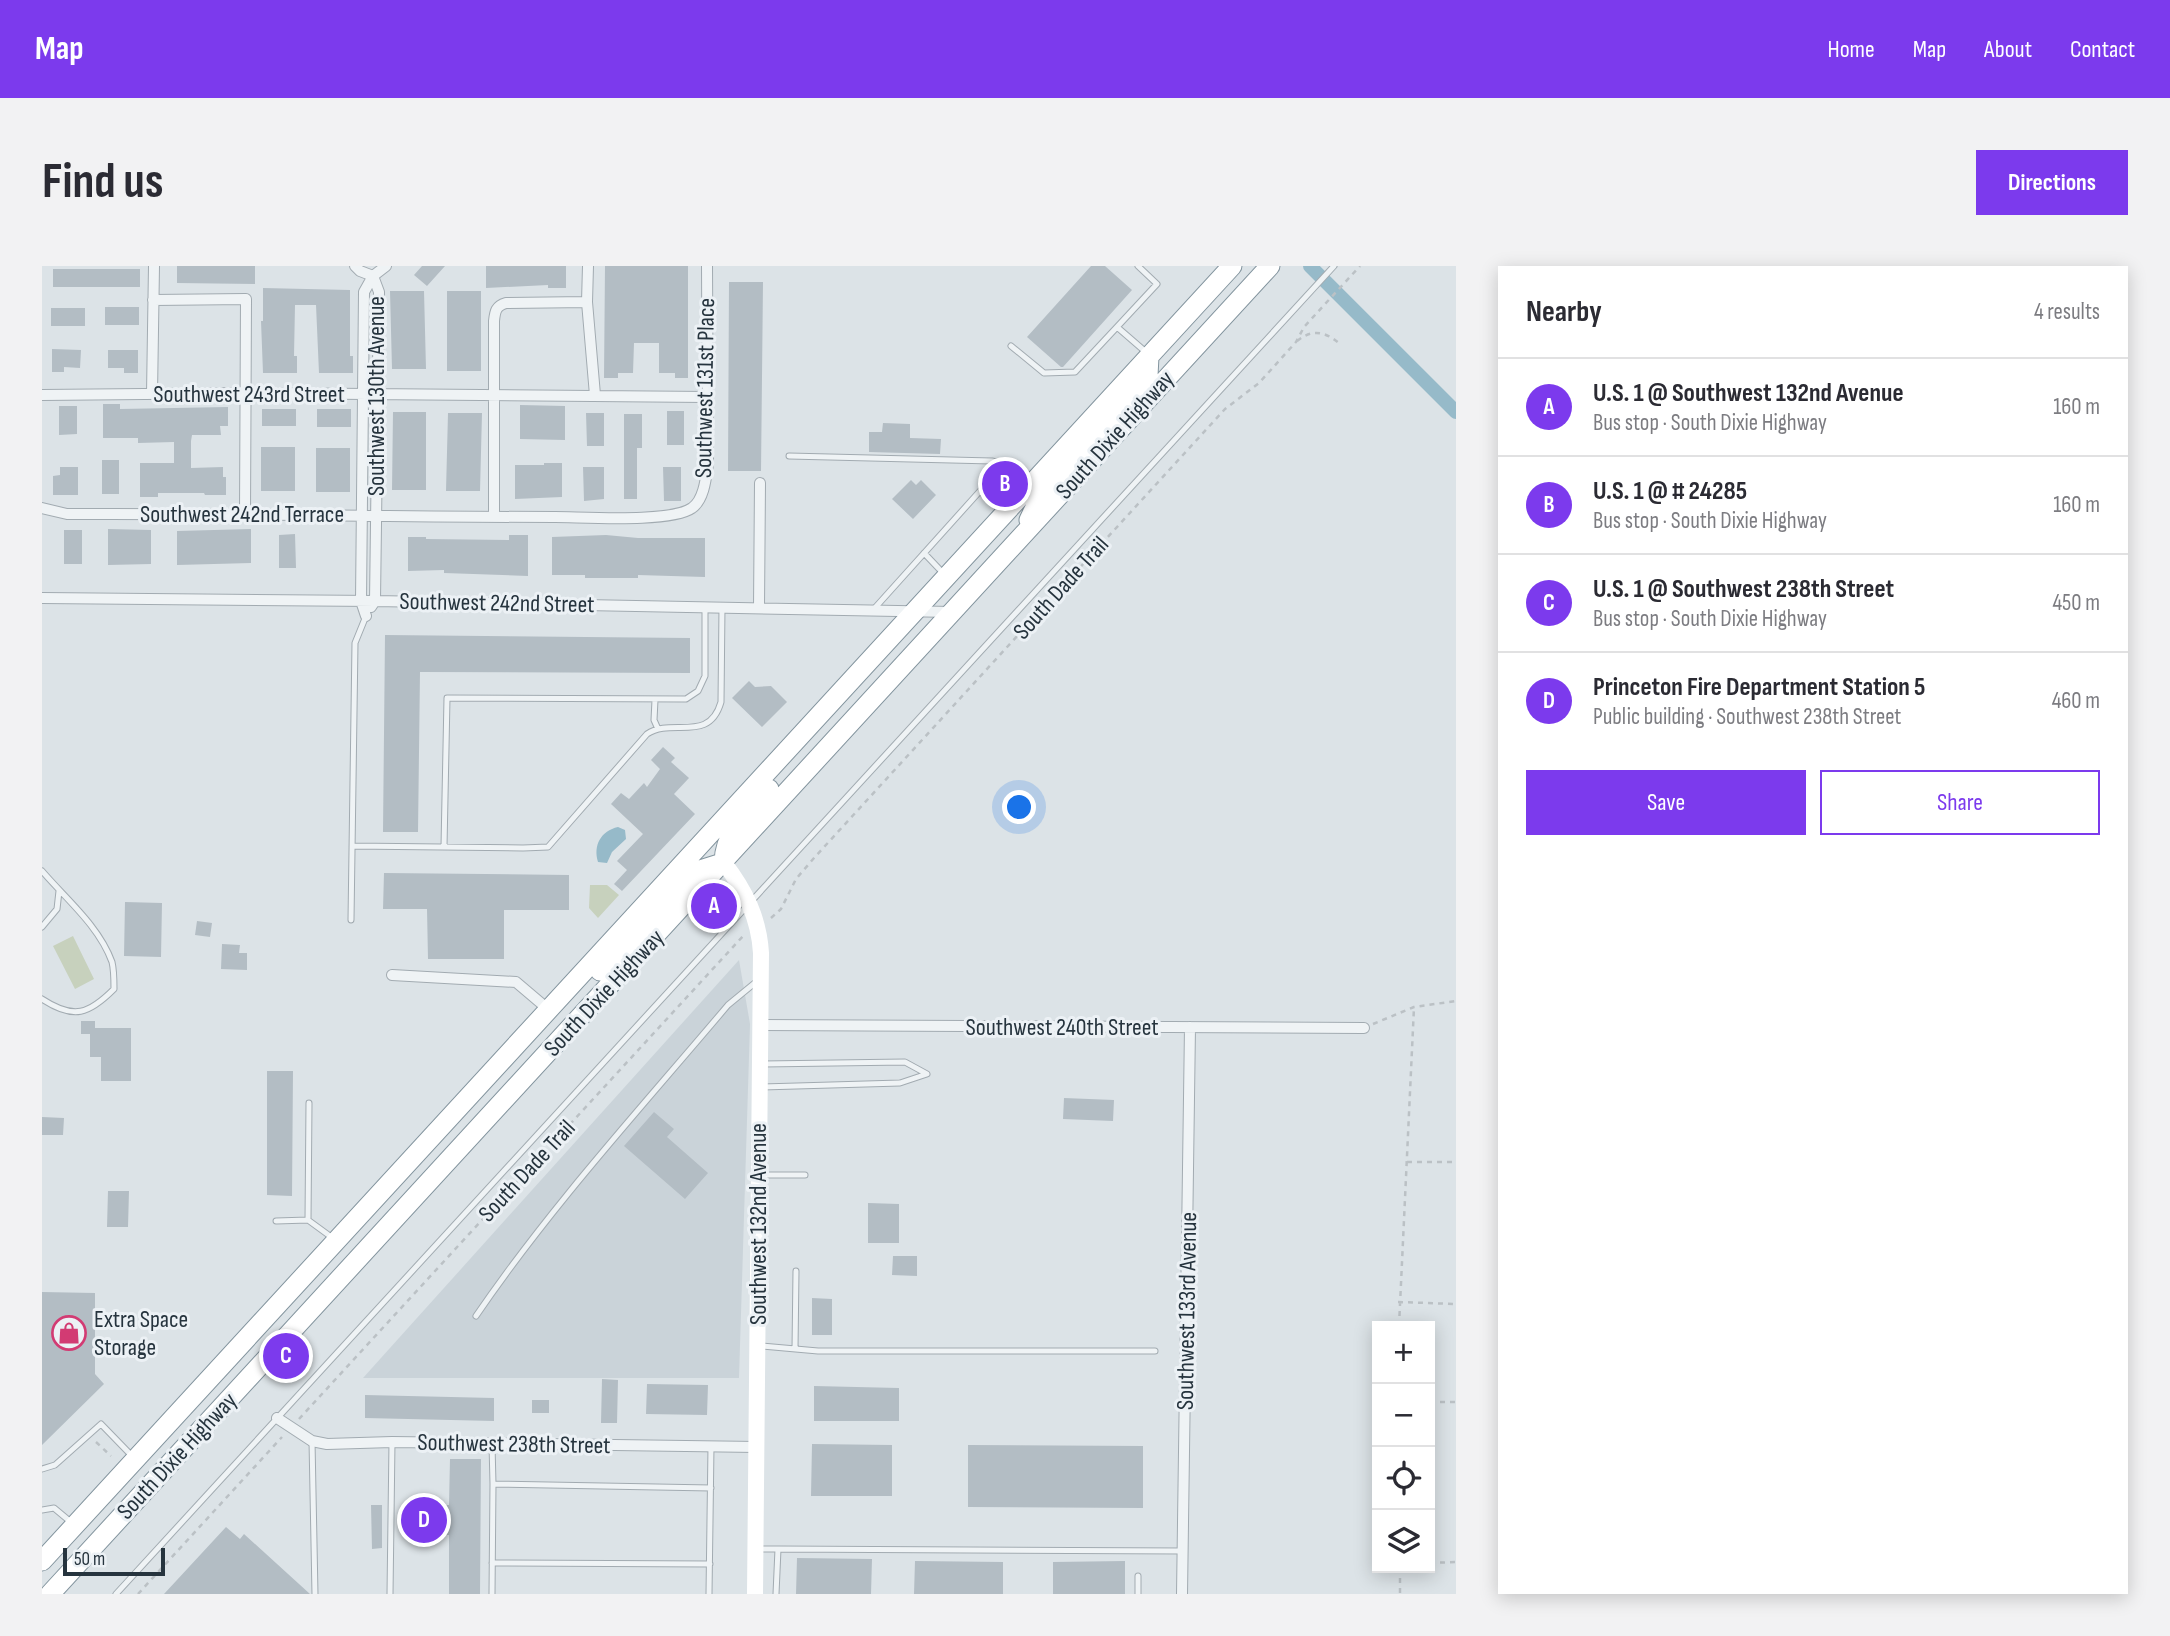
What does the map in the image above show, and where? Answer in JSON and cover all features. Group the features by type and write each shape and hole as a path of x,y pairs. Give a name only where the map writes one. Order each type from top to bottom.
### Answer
{"highway":[{"name":"South Dixie Highway","path":"42,1561 1231,266"},
{"name":"South Dixie Highway","path":"50,1594 1270,266"},
{"path":"1019,540 1042,494 1143,384 1148,376 1149,356"},
{"path":"549,1010 591,980 620,953 689,877 711,865 723,863 725,846 734,828 813,740 824,709"}],"street":[{"path":"152,394 154,266"},
{"path":"355,266 373,276 386,266"},
{"path":"588,266 587,302 595,395"},
{"name":"Southwest 131st Place","path":"694,508 703,491 708,464 707,266"},
{"name":"Southwest 130th Avenue","path":"366,616 361,601 364,292 373,276"},
{"name":"Southwest 130th Avenue","path":"366,616 374,601 379,292 373,276"},
{"path":"153,300 246,299 245,515"},
{"path":"494,517 494,321 499,305 514,302 587,302"},
{"name":"Southwest 243rd Street","path":"42,395 247,393 707,397"},
{"path":"759,607 760,483"},
{"name":"Southwest 242nd Terrace","path":"42,508 67,514 494,517 651,517 694,508"},
{"name":"Southwest 242nd Street","path":"42,598 374,601 952,612"},
{"name":"Southwest 132nd Avenue","path":"723,863 739,882 750,903 760,934 755,1594"},
{"path":"392,975 516,982 549,1010"},
{"name":"Southwest 240th Street","path":"760,1025 1364,1028"},
{"name":"Southwest 133rd Avenue","path":"1182,1594 1190,1027"},
{"name":"Southwest 238th Street","path":"277,1418 312,1441 327,1444 392,1442 757,1447"}],"lane":[{"path":"1011,346 1044,373 1075,372 1157,284 1138,266"},
{"path":"116,1594 1334,266"},
{"path":"1117,327 1149,356"},
{"path":"789,456 992,461 1014,466 1030,485"},
{"path":"873,610 980,491 1005,513"},
{"path":"924,553 946,577"},
{"path":"444,848 447,698 686,699 701,688 705,676 705,607"},
{"path":"352,846 548,847 655,730 694,729 704,725 719,709 722,688 722,607"},
{"path":"351,920 355,643 366,616"},
{"path":"652,700 655,730"},
{"path":"42,871 75,906 112,963 114,989 95,1009 75,1012 54,1007 42,999"},
{"path":"42,927 57,909 59,891"},
{"path":"476,1316 508,1269 550,1216 711,1025 728,1005 761,978"},
{"path":"759,1088 900,1083 927,1074 905,1062 760,1065"},
{"path":"309,1103 309,1220"},
{"path":"758,1175 805,1175"},
{"path":"276,1220 309,1220 337,1241"},
{"path":"795,1349 796,1271"},
{"path":"758,1346 818,1351 1156,1351"},
{"path":"42,1469 55,1465 101,1424 135,1459"},
{"path":"312,1441 315,1594"},
{"path":"390,1594 392,1442"},
{"path":"492,1444 492,1594"},
{"path":"709,1594 712,1446"},
{"path":"493,1484 711,1488"},
{"path":"42,1510 54,1508 74,1525"},
{"path":"756,1549 1184,1551"},
{"path":"776,1594 778,1549"},
{"path":"492,1563 710,1564"},
{"path":"1138,1576 1138,1594"}],"path":[{"name":"South Dade Trail","path":"771,918 783,906 796,879 814,858 1225,409 1252,389 1296,342 1311,317 1360,266"},
{"path":"1296,342 1310,333 1323,332 1340,344"},
{"name":"South Dade Trail","path":"309,1408 745,934"},
{"path":"1364,1028 1414,1007 1456,1001"},
{"path":"1399,1321 1414,1007"},
{"path":"1406,1162 1456,1162"},
{"path":"1398,1302 1456,1304"},
{"path":"1435,1402 1456,1402"},
{"path":"94,1441 111,1456"},
{"path":"138,1594 268,1452"},
{"path":"1435,1563 1456,1562"},
{"path":"1400,1573 1400,1594"}],"shaded area":[{"path":"739,960 750,1024 739,1378 363,1378"}],"green space":[{"path":"590,885 607,885 619,895 598,918 589,908"},
{"path":"73,936 94,979 75,989 53,946"}],"water":[{"path":"618,827 625,830 626,839 612,852 607,863 598,862 600,840 607,832"}],"building":[{"path":"177,266 255,266 255,284 177,283"},
{"path":"422,266 445,266 427,286 414,275"},
{"path":"486,266 566,266 566,288 548,288 548,285 486,288"},
{"path":"605,266 688,266 688,378 675,378 675,373 659,373 659,343 634,343 633,373 618,373 618,378 604,378"},
{"path":"1091,266 1105,266 1132,290 1061,367 1027,337"},
{"path":"53,269 140,269 140,287 53,287"},
{"path":"729,282 763,282 761,471 728,471"},
{"path":"263,288 350,290 350,356 353,356 353,373 319,373 316,305 295,305 294,356 297,356 297,373 263,373"},
{"path":"390,291 424,291 426,369 392,369"},
{"path":"447,291 481,291 481,371 447,371"},
{"path":"105,307 139,307 139,325 105,325"},
{"path":"51,308 85,308 85,326 51,326"},
{"path":"52,349 81,350 80,368 64,367 64,372 52,372"},
{"path":"108,350 138,350 138,373 124,373 124,368 108,368"},
{"path":"103,404 120,404 120,409 228,407 228,426 220,426 221,435 192,435 191,441 191,468 223,467 226,495 158,493 158,497 140,497 140,463 174,463 174,442 138,443 138,438 103,438"},
{"path":"520,405 565,406 565,440 520,439"},
{"path":"59,406 77,406 77,434 59,435"},
{"path":"262,409 296,409 296,426 262,426"},
{"path":"317,409 351,409 351,427 317,427"},
{"path":"667,411 684,411 684,445 667,445"},
{"path":"393,412 426,412 426,490 392,490"},
{"path":"448,413 482,413 480,491 446,491"},
{"path":"586,413 604,413 604,446 587,446"},
{"path":"624,414 642,414 642,448 637,448 637,499 624,499"},
{"path":"883,423 910,424 910,438 941,439 940,454 869,452 869,432 882,432"},
{"path":"261,447 295,447 295,491 261,491"},
{"path":"316,448 350,448 350,492 316,492"},
{"path":"102,460 119,460 119,494 102,494"},
{"path":"562,463 562,497 515,499 515,465"},
{"path":"60,467 78,467 78,495 53,495 53,476 60,475"},
{"path":"583,467 604,467 604,499 584,501"},
{"path":"663,467 681,467 681,501 664,501"},
{"path":"911,480 916,485 921,480 936,495 913,519 892,499"},
{"path":"108,529 151,530 151,564 108,565"},
{"path":"251,529 251,563 177,565 177,531"},
{"path":"64,530 82,530 82,564 64,564"},
{"path":"295,534 296,568 279,568 279,535"},
{"path":"509,535 528,535 528,576 444,573 444,570 408,571 408,537 509,540"},
{"path":"606,535 705,538 705,577 638,575 638,578 585,578 585,575 552,575 552,537"},
{"path":"385,635 690,638 690,673 420,672 418,832 383,832"},
{"path":"749,681 755,687 771,686 787,702 762,727 732,698"},
{"path":"663,747 675,758 671,762 689,778 674,794 695,814 622,891 614,884 627,870 617,861 643,834 611,804 621,793 629,799 644,783 647,787 660,769 651,760"},
{"path":"384,873 569,875 569,910 504,910 504,959 428,959 427,909 383,909"},
{"path":"125,902 162,903 161,957 124,956"},
{"path":"197,921 212,923 210,937 195,935"},
{"path":"222,944 240,945 239,953 247,953 247,970 221,969"},
{"path":"81,1021 95,1021 95,1028 131,1028 131,1081 101,1081 101,1057 90,1057 90,1034 81,1034"},
{"path":"267,1071 293,1071 292,1196 267,1195"},
{"path":"1064,1098 1114,1100 1113,1121 1063,1119"},
{"path":"654,1112 674,1129 667,1137 708,1173 685,1199 624,1146"},
{"path":"42,1117 64,1118 63,1135 42,1135"},
{"path":"108,1191 129,1191 128,1227 107,1227"},
{"path":"868,1203 899,1204 899,1243 868,1243"},
{"path":"893,1256 917,1256 917,1276 892,1275"},
{"name":"Extra Space Storage","path":"42,1292 95,1293 95,1374 104,1384 42,1445"},
{"path":"812,1298 832,1299 832,1335 812,1335"},
{"path":"602,1379 618,1380 617,1423 601,1423"},
{"path":"647,1384 708,1385 707,1415 646,1414"},
{"path":"814,1386 899,1388 899,1421 814,1421"},
{"path":"365,1395 494,1398 494,1421 365,1418"},
{"path":"532,1400 549,1400 549,1413 532,1413"},
{"path":"812,1444 892,1445 892,1496 811,1496"},
{"path":"968,1445 1143,1446 1143,1508 968,1507"},
{"path":"450,1459 481,1459 480,1594 449,1594 449,1535 408,1535 408,1506 449,1505"},
{"path":"371,1505 382,1505 382,1548 372,1549"},
{"path":"226,1527 240,1539 244,1534 310,1594 164,1594"},
{"path":"797,1558 872,1559 871,1594 796,1594"},
{"path":"915,1561 1003,1562 1003,1594 914,1594"},
{"path":"1125,1561 1125,1594 1053,1594 1053,1562"}],"waterway":[{"path":"1310,266 1456,412"}],"place":[{"name":"U.S. 1 @ # 24285","path":"1005,484"},
{"name":"U.S. 1 @ Southwest 132nd Avenue","path":"714,906"},
{"name":"Extra Space Storage","path":"69,1333"},
{"name":"U.S. 1 @ Southwest 238th Street","path":"286,1356"},
{"name":"Princeton Fire Department Station 5","path":"424,1520"}]}
